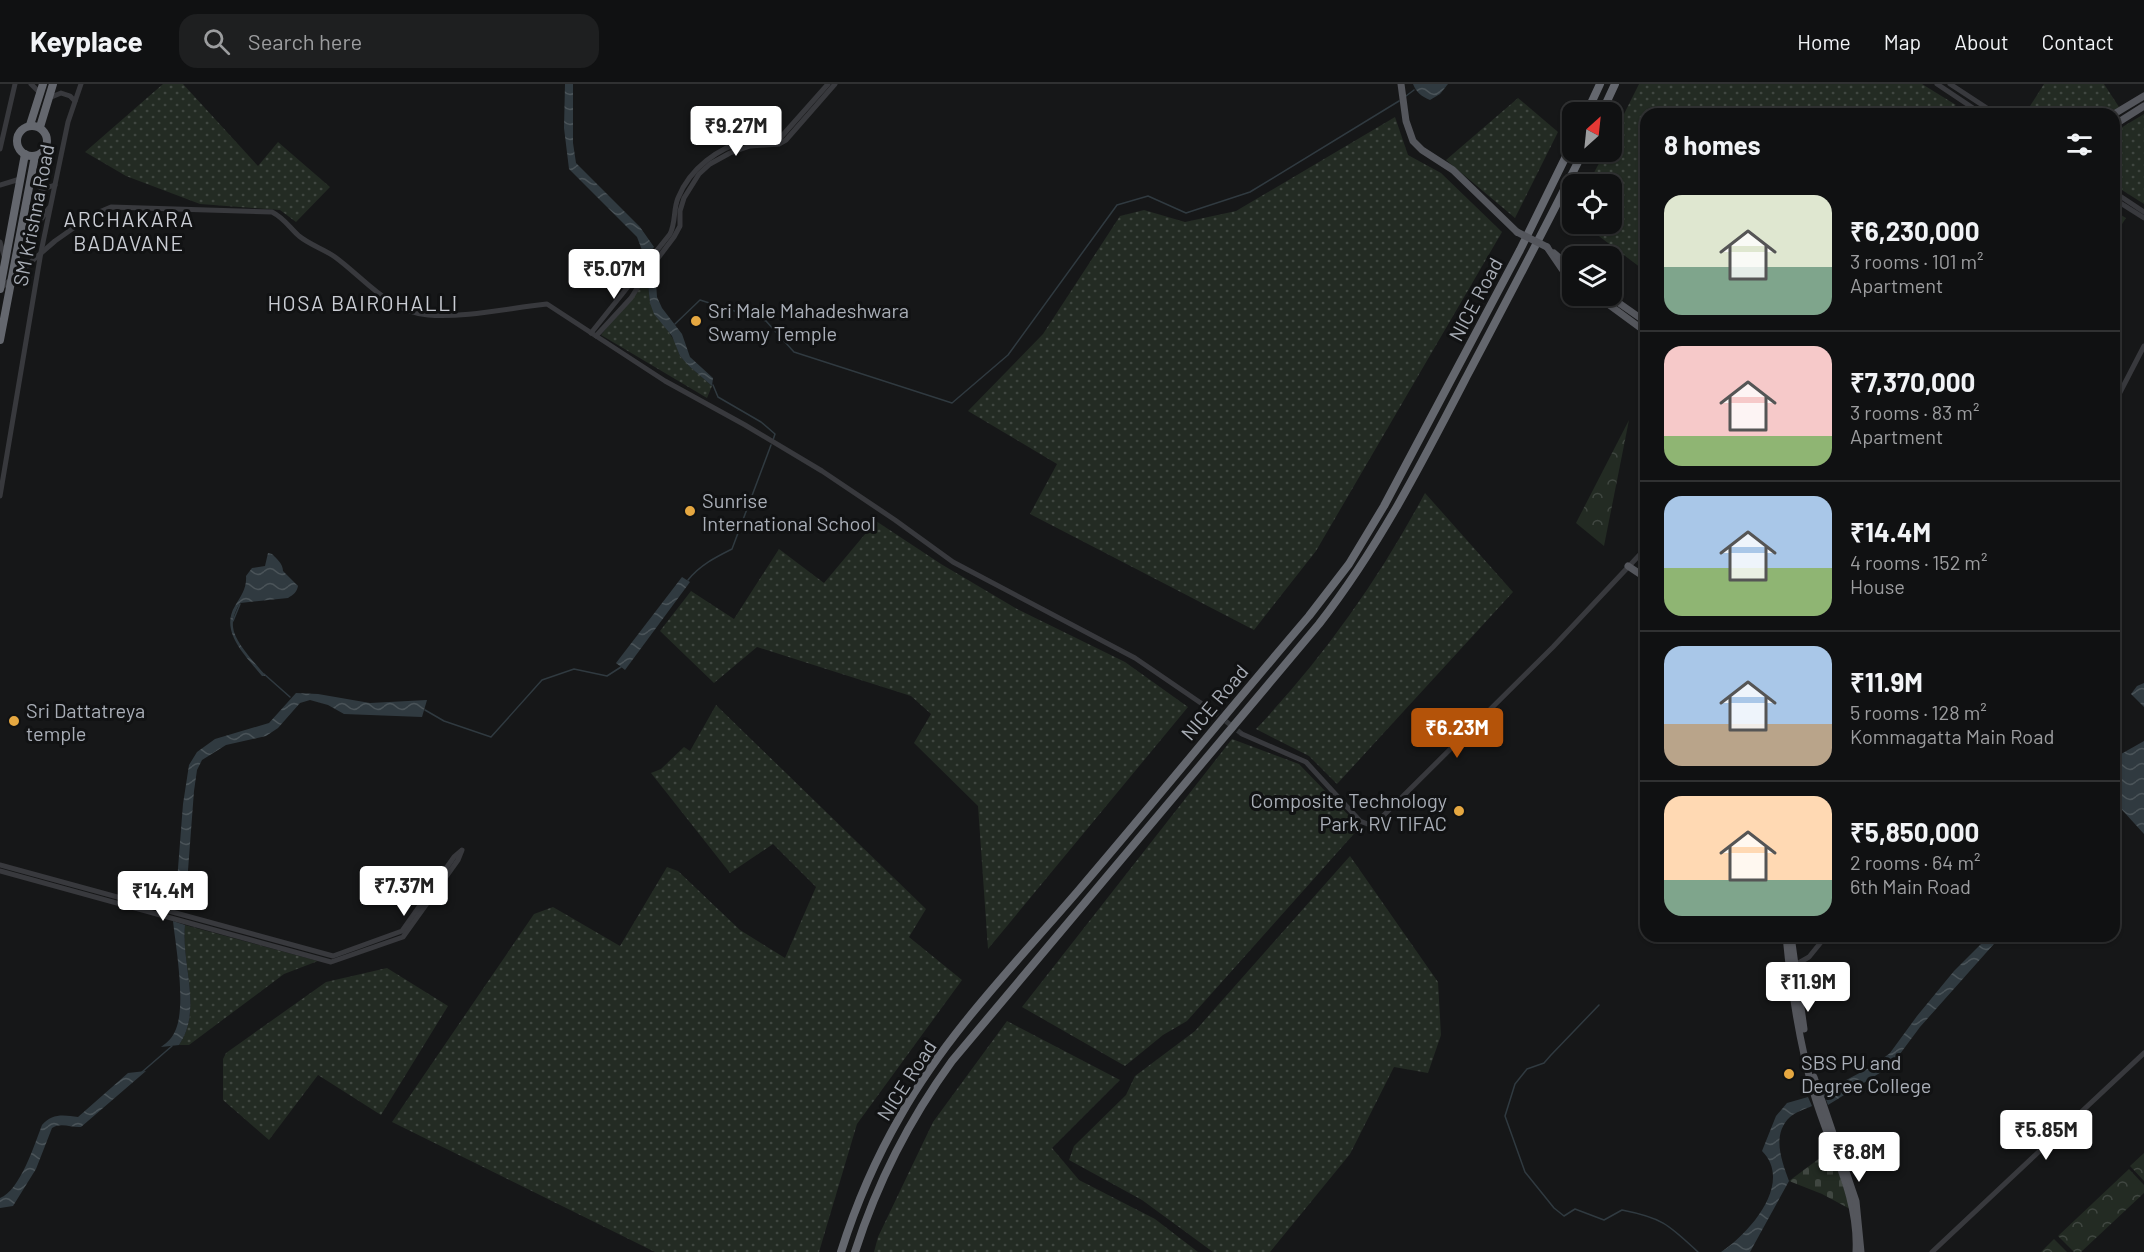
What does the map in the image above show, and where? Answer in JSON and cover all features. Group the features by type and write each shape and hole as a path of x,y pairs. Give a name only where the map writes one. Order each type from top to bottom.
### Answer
{"highway":[{"name":"SM Krishna Road","path":"30,125 43,84"},
{"name":"SM Krishna Road","path":"40,128 53,84"},
{"path":"1592,102 1600,84"},
{"path":"1607,102 1615,84"},
{"path":"30,125 44,131 47,141 44,151 34,156 24,154 18,147 16,138 21,129 30,125"},
{"name":"SM Krishna Road","path":"0,289 24,154"},
{"name":"SM Krishna Road","path":"0,340 34,156"},
{"name":"NICE Road","path":"841,1252 878,1158 908,1102 941,1054 1309,616 1349,564 1384,506 1515,260 1563,162"},
{"name":"NICE Road","path":"855,1252 876,1192 900,1143 923,1102 952,1061 1319,624 1361,567 1448,414 1578,162"}],"main road":[{"path":"1401,84 1406,121 1413,141 1422,150 1453,170 1517,232 1547,247 1562,260"},
{"path":"2120,110 2144,96"},
{"path":"2120,121 2144,106"},
{"path":"1547,247 1562,270"},
{"path":"1622,305 1640,318"},
{"path":"1611,306 1640,328"},
{"path":"1628,566 1640,574"},
{"path":"1787,942 1794,1002 1816,1093 1857,1201 1861,1252"},
{"path":"1792,942 1803,1024 1816,1093"},
{"path":"1822,1109 1848,1189 1853,1211 1856,1252"}],"street":[{"path":"0,149 15,84"},
{"path":"31,84 40,93"},
{"name":"SM Krishna Road","path":"0,496 41,252 68,123 81,84"},
{"path":"660,251 674,225 676,204 682,189 701,165 721,151 742,142 782,136 828,84"},
{"path":"594,335 678,231 681,205 687,192 705,169 723,156 750,146 779,144 786,140 835,84"},
{"path":"1936,84 1973,108"},
{"path":"1950,84 1987,108"},
{"path":"48,98 61,93 70,96 75,101"},
{"path":"0,185 20,179"},
{"path":"30,181 43,189 55,185"},
{"path":"2120,196 2144,212"},
{"path":"2120,203 2144,218"},
{"path":"17,254 51,204"},
{"path":"0,289 41,252 92,215 111,207 272,212 283,218 300,237 335,257 387,300 401,308 426,315 471,314 547,304 665,381 822,471 952,562 1135,658 1214,712"},
{"path":"0,242 5,261"},
{"path":"2120,392 2144,346"},
{"path":"1242,734 1306,762 1360,821 1370,825 1379,820 1553,646 1640,554"},
{"path":"0,865 333,956 402,931 454,857 462,850 458,860 403,937 331,962 0,871"},
{"path":"1795,965 1809,957 1821,942"},
{"path":"1932,1252 2144,1053"}],"green space":[{"path":"163,84 183,84 258,166 278,142 330,187 296,222 280,210 200,204 126,176 85,152"},
{"path":"1639,84 1922,84 1956,105 1952,108 1640,108 1640,267 1622,254 1622,246 1612,246 1596,234 1622,234 1622,174 1593,174 1600,162 1622,162 1622,118"},
{"path":"2044,84 2104,84 2119,107 2117,108 2029,108"},
{"path":"1518,98 1558,132 1515,218 1446,160"},
{"path":"2144,114 2144,204 2120,189 2120,128"},
{"path":"1395,117 1408,155 1441,173 1502,232 1316,551 1254,630 1030,514 1057,464 968,411 1043,334 1120,216 1144,210 1185,222 1236,211"},
{"path":"2120,214 2126,218 2120,227"},
{"path":"647,275 650,303 675,342 680,356 712,386 707,398 601,335"},
{"path":"1629,420 1604,546 1576,523"},
{"path":"1425,493 1513,592 1337,784 1309,756 1256,729 1327,646 1348,617 1389,556"},
{"path":"876,521 941,564 1017,609 1125,662 1188,707 988,949 978,806 914,743 931,714 911,696 757,647 714,683 660,631 691,591 734,619 779,549 824,583"},
{"path":"716,705 926,909 909,937 962,980 857,1124 819,1252 655,1252 392,1122 534,914 553,907 620,946 667,867 678,871 740,930 785,958 816,887 773,844 730,873 651,773 661,769 684,747 690,751"},
{"path":"1232,739 1299,764 1360,827 1187,1021 1163,1035 1125,1066 1022,1007"},
{"path":"1350,856 1438,982 1441,1035 1428,1073 1394,1067 1350,1154 1270,1252 1213,1252 1142,1200 1069,1160 1074,1146 1126,1095 1135,1076 1195,1031"},
{"path":"185,925 318,961 284,974 189,1045 179,1045 190,1017"},
{"path":"387,968 448,1006 381,1115 318,1075 269,1140 223,1100 223,1059 226,1053 326,982"},
{"path":"1007,1021 1120,1080 1052,1148 1079,1180 1155,1219 1198,1252 874,1252 878,1237 933,1122"},
{"path":"1832,1149 1850,1209 1822,1194 1789,1181"},
{"path":"2144,1153 2144,1181 2130,1166"},
{"path":"2129,1169 2144,1185 2144,1193 2081,1252 2074,1252 2058,1236"},
{"path":"2054,1239 2067,1252 2041,1252"}],"water":[{"path":"565,84 573,84 573,143 576,163 640,227 654,247 645,258 637,237 569,169 564,128"},
{"path":"1413,84 1448,84 1440,94 1430,100 1420,94"},
{"path":"655,267 657,297 662,308 682,334 690,357 713,378 712,386 680,356 672,336 654,314 650,303 647,275"},
{"path":"268,553 272,554 282,566 283,571 298,586 288,598 240,603 235,614 234,633 241,646 266,676 262,676 237,644 230,625 235,606 245,588 246,576 252,568 265,566"},
{"path":"682,577 690,582 625,670 616,663"},
{"path":"2144,683 2144,707 2131,694 2137,686"},
{"path":"296,693 318,694 370,703 427,700 422,717 344,714 328,705 310,700 300,703 278,728 266,736 226,745 202,760 197,770 194,791 185,910 175,907 183,804 189,765 197,752 215,739 269,723"},
{"path":"2144,741 2144,834 2120,808 2120,755"},
{"path":"173,921 185,925 190,1017 179,1045 161,1047 175,1032 179,1018 180,991"},
{"path":"1983,942 1996,942 1920,1027 1891,1066 1828,1105 1823,1092 1873,1066 1890,1053 1954,971"},
{"path":"146,1071 81,1127 63,1125 52,1128 36,1169 13,1206 0,1208 0,1198 7,1194 20,1177 42,1125 46,1121 58,1116 78,1117 128,1073"},
{"path":"1808,1097 1812,1106 1790,1117 1781,1132 1780,1148 1789,1181 1750,1252 1721,1252 1744,1233 1764,1207 1773,1178 1771,1164 1762,1151 1776,1116 1787,1103"}],"waterway":[{"path":"1406,96 1414,90"},
{"path":"675,324 700,300 766,321 794,352 952,403 1008,355 1117,205 1148,196 1186,213 1250,192 1399,101"},
{"path":"713,385 718,397 761,422 775,434 773,440"},
{"path":"688,580 714,558 732,549 771,445"},
{"path":"233,621 240,604"},
{"path":"425,710 444,721 491,737 542,680 574,669 607,676 621,667"},
{"path":"264,674 290,697"},
{"path":"1599,1005 1544,1063 1527,1069 1515,1084 1505,1116 1525,1172 1554,1208 1564,1216 1575,1209 1604,1220 1622,1210 1636,1213 1664,1224 1698,1252"},
{"path":"142,1072 172,1046"}],"tunnel":[{"path":"1214,712 1242,734"}],"place":[{"name":"Sri Male Mahadeshwara Swamy Temple","path":"696,321"},
{"name":"Sunrise International School","path":"690,511"},
{"name":"Sri Dattatreya temple","path":"14,721"},
{"name":"Composite Technology Park, RV TIFAC","path":"1459,811"},
{"name":"SBS PU and Degree College","path":"1789,1074"}],"district":[{"name":"ARCHAKARA BADAVANE","path":"129,230"},
{"name":"HOSA BAIROHALLI","path":"363,302"}]}
